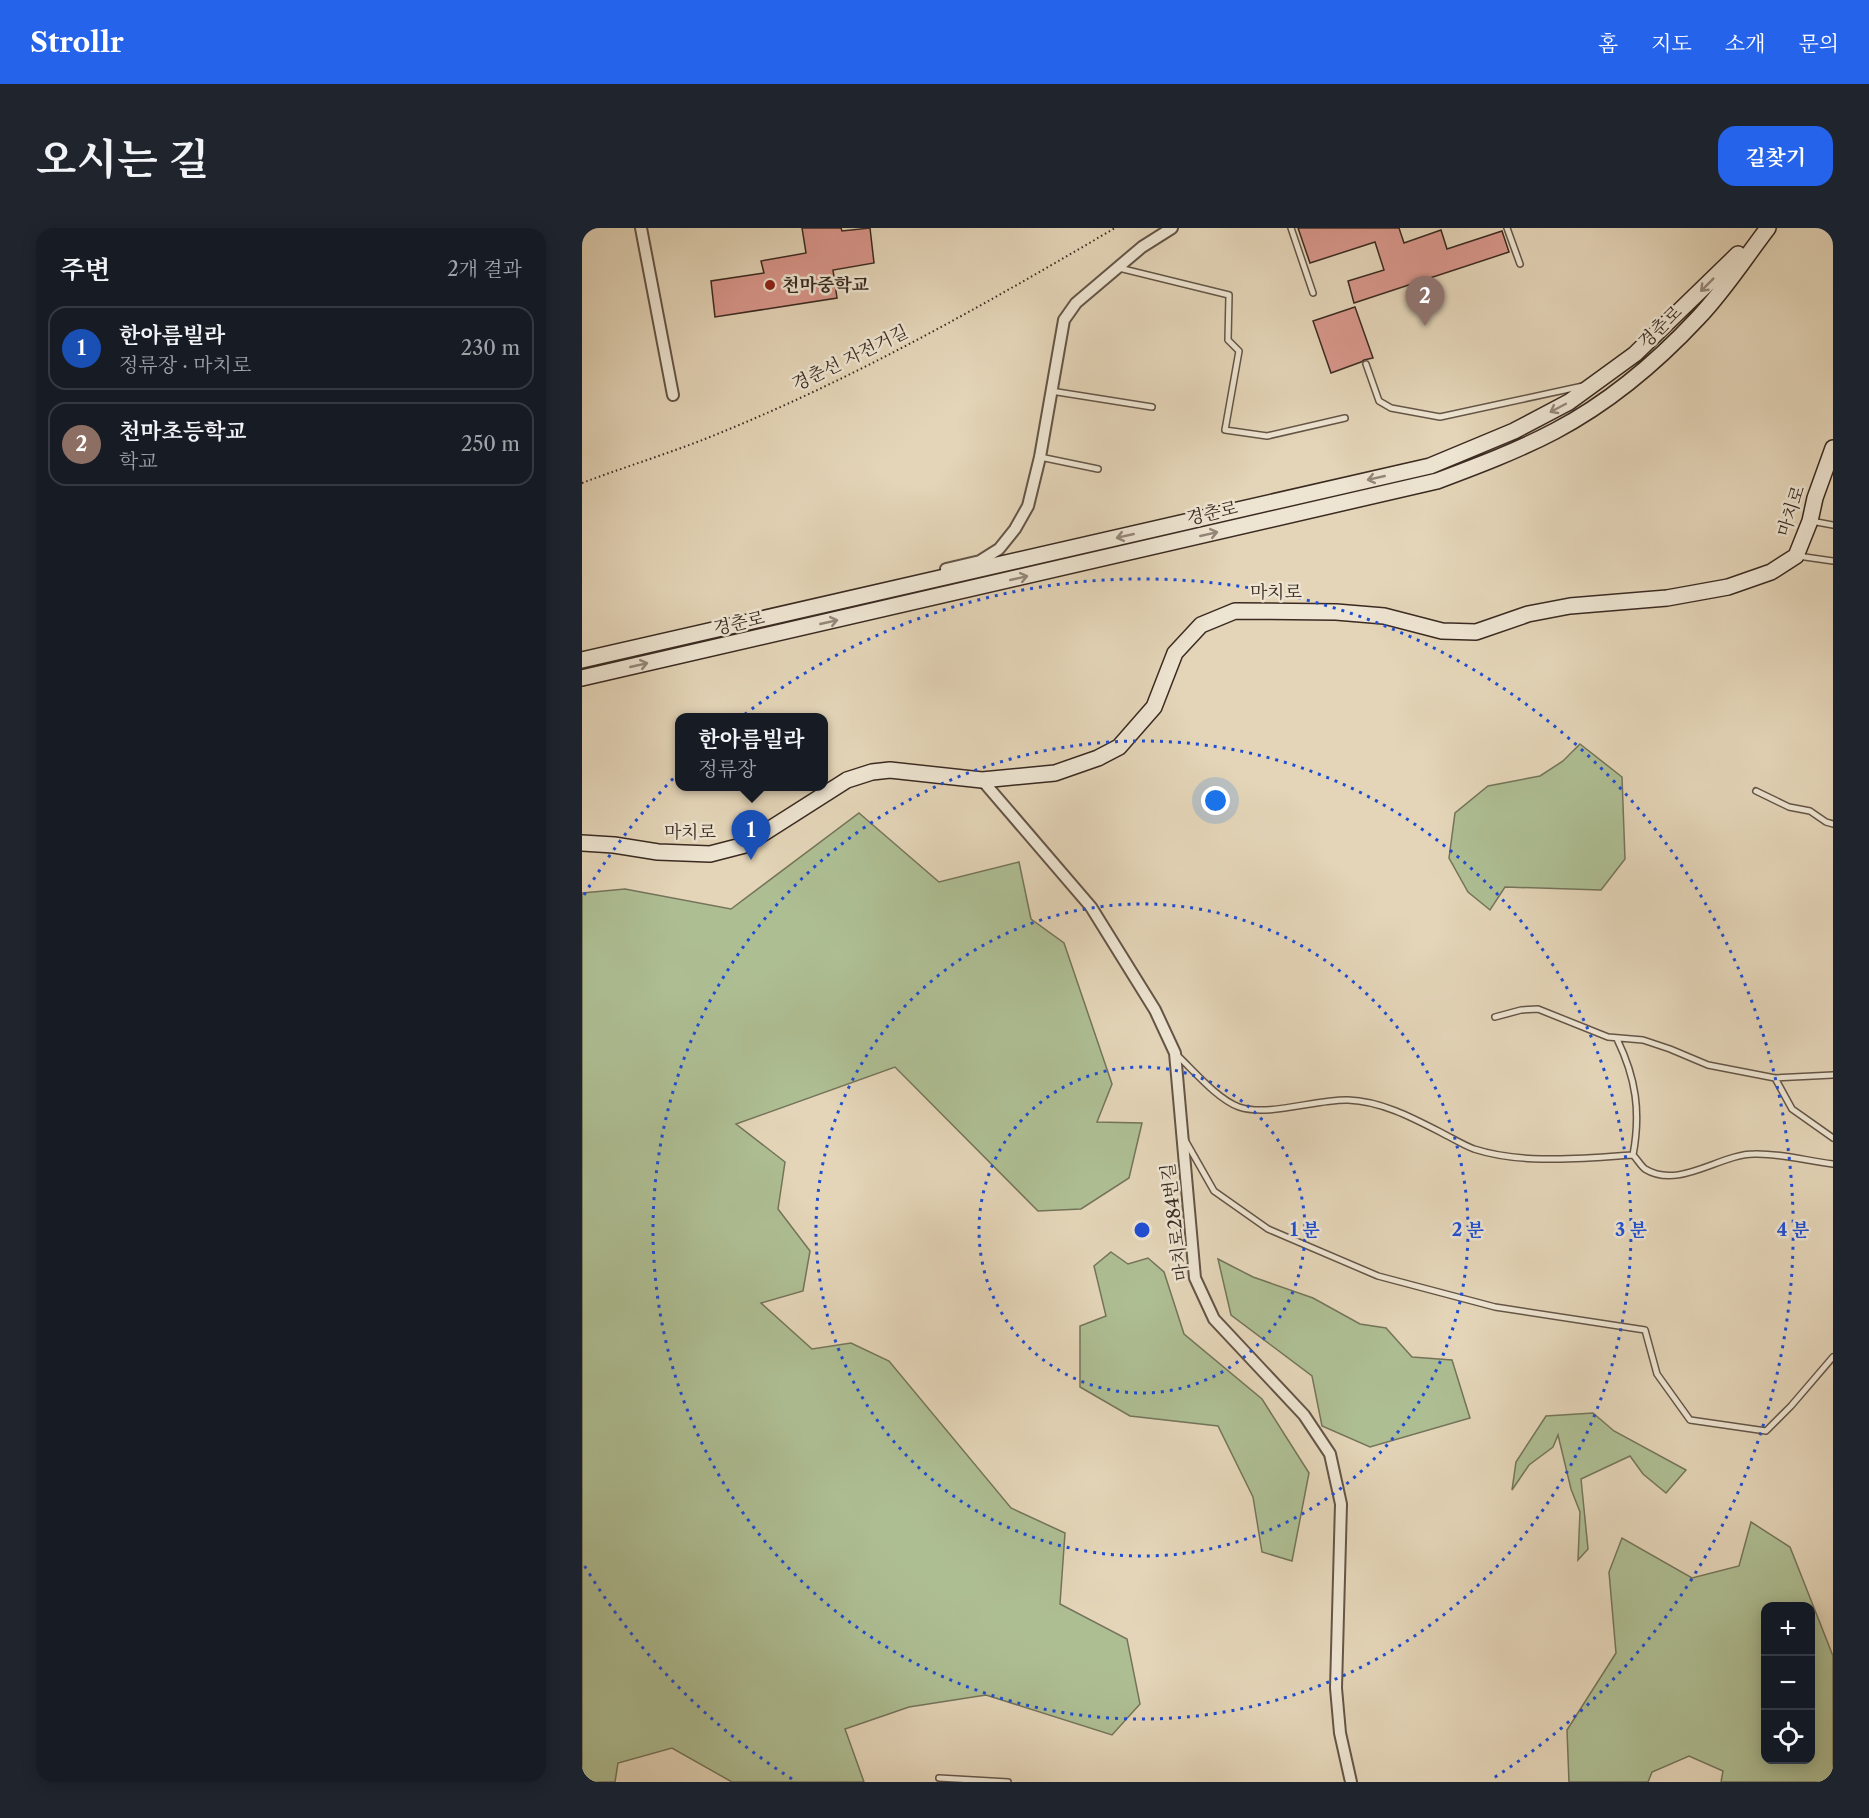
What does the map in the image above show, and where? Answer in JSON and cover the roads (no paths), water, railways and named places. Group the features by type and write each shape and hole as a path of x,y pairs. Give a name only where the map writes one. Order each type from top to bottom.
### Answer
{"street":[{"path":"641,228 673,395"},
{"path":"838,602 938,571 980,561 999,549 1016,529 1028,506 1040,457 1065,320 1076,303 1142,247 1172,228"},
{"name":"경춘로","path":"582,660 1430,466 1514,431 1569,402 1596,383 1635,354 1763,228"},
{"name":"경춘로","path":"582,678 1437,481 1501,456 1556,430 1605,400 1652,363 1699,317 1768,228"},
{"name":"마치로","path":"582,843 658,852 710,854 745,845 847,780 872,772 890,770 982,780 1055,773 1098,759 1119,747 1154,707 1175,652 1201,625 1235,611 1336,612 1384,616 1442,631 1476,632 1528,614 1570,606 1667,598 1728,586 1771,572 1796,556 1810,521 1815,498 1833,448"},
{"path":"582,655 615,652"},
{"name":"마치로284번길","path":"982,780 1091,907 1155,1010 1175,1053 1195,1278 1214,1320 1304,1415 1330,1454 1341,1504 1336,1688 1340,1733 1351,1782"}],"lane":[{"path":"1292,228 1312,293"},
{"path":"1508,228 1520,264"},
{"path":"1119,268 1229,295 1228,340 1239,351 1225,430 1267,436 1345,418"},
{"path":"1366,364 1379,402 1391,408 1440,417 1596,383"},
{"path":"1051,391 1152,407"},
{"path":"1040,457 1098,469"},
{"path":"1810,521 1833,525"},
{"path":"1796,556 1833,561"},
{"path":"1756,791 1789,807 1810,811 1833,824"},
{"path":"1495,1017 1521,1010 1538,1010 1617,1039 1642,1040 1670,1049 1708,1065 1775,1078 1833,1075"},
{"path":"1617,1039 1628,1061 1638,1105 1637,1134 1633,1155"},
{"path":"1175,1053 1223,1099 1240,1107 1271,1109 1347,1100 1380,1105 1421,1122 1472,1148 1508,1158 1587,1158 1633,1155"},
{"path":"1775,1078 1792,1109 1833,1138"},
{"path":"1182,1135 1214,1191 1268,1229 1378,1276 1496,1307 1645,1330 1657,1374 1690,1420 1766,1431 1833,1357"},
{"path":"1633,1155 1645,1169 1660,1174 1683,1175 1729,1158 1752,1153 1833,1164"},
{"path":"939,1778 1008,1782"}],"place":[{"name":"천마중학교","path":"770,285"},
{"name":"천마초등학교","path":"1425,326"},
{"name":"한아름빌라","path":"751,860"}]}
